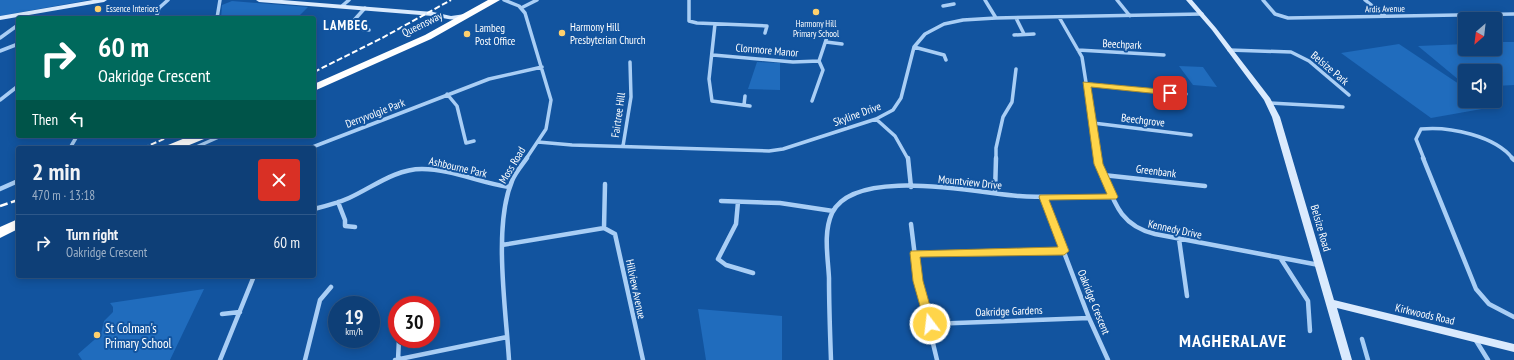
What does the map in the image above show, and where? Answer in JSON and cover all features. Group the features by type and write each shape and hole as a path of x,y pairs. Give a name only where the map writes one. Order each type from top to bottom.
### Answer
{"highway":[{"name":"Queensway","path":"316,87 358,67 411,46 480,0"},
{"name":"Queensway","path":"450,20 468,16 495,0"},
{"path":"177,146 195,138"},
{"path":"0,233 16,224"}],"street":[{"path":"25,16 104,0"},
{"path":"157,16 159,8 168,0"},
{"path":"217,16 220,0"},
{"path":"259,0 365,8 450,20"},
{"path":"342,6 349,0"},
{"path":"504,0 521,8 537,0"},
{"name":"Clonmore Manor","path":"689,0 690,21 715,24 767,26 765,33"},
{"path":"942,0 947,4"},
{"path":"984,0 996,18"},
{"path":"1117,0 1130,16"},
{"name":"Belsize Road","path":"1189,0 1202,14 1269,103 1280,127 1347,360"},
{"name":"Ardis Avenue","path":"1263,0 1275,14 1288,18 1514,14"},
{"path":"1365,0 1385,16"},
{"path":"943,6 947,4 954,4"},
{"path":"347,28 365,8"},
{"name":"Moss Road","path":"508,360 502,245 504,208 509,187 538,142 549,118 551,100 525,13 521,8"},
{"name":"Skyline Drive","path":"538,142 769,151 783,149 876,119 893,110 901,98 914,47 917,41 925,34 944,24 963,20 996,18 1202,14"},
{"path":"0,18 16,17"},
{"name":"Kennedy Drive","path":"1059,17 1082,58 1099,164 1122,216 1136,228 1179,239 1320,265"},
{"path":"1016,18 1024,34"},
{"path":"715,24 709,79 712,101 750,106"},
{"path":"340,27 369,30"},
{"path":"0,38 16,28"},
{"path":"1014,35 1034,34"},
{"path":"812,101 823,70 819,61 827,37"},
{"path":"826,42 842,44"},
{"path":"0,51 16,45"},
{"path":"914,47 944,55 946,60"},
{"name":"Beechpark","path":"1078,50 1164,55"},
{"name":"Belsize Park","path":"1229,50 1291,52 1309,61 1349,95"},
{"name":"Clonmore Manor","path":"712,55 742,56 797,62 819,61"},
{"name":"Fairtree Hill","path":"623,146 631,98 630,62"},
{"name":"Derryvolgie Park","path":"315,146 488,79 542,67"},
{"path":"995,193 996,148 1003,117 1012,102 1016,69"},
{"path":"1086,84 1186,94"},
{"path":"0,100 16,88"},
{"path":"447,94 457,106 466,143 474,141"},
{"path":"744,105 745,96"},
{"path":"1269,103 1342,107"},
{"path":"876,119 895,136 908,158 911,187"},
{"name":"Beechgrove","path":"1092,123 1191,135"},
{"path":"1514,160 1504,146 1481,136 1429,128 1421,129 1416,139 1476,289 1489,304 1514,317"},
{"path":"198,146 216,138"},
{"name":"Ashbourne Park","path":"316,208 338,202 394,175 422,168 443,171 494,186 509,187"},
{"name":"Greenbank","path":"1103,175 1206,186"},
{"path":"0,189 16,182"},
{"path":"502,245 604,228 606,184"},
{"name":"Mountview Drive","path":"833,211 851,194 873,187 949,188 1043,197 1113,197"},
{"name":"Oakridge Crescent","path":"1043,197 1108,360"},
{"path":"721,201 780,203 833,211 828,229 831,360"},
{"path":"338,202 345,220 345,226 355,228"},
{"path":"738,202 736,224 719,254 718,259 723,264 732,268 746,269 753,273"},
{"path":"911,224 918,281 930,324 937,360"},
{"name":"Hillview Avenue","path":"604,228 615,234 642,360"},
{"path":"1179,239 1186,296"},
{"path":"915,253 1064,251"},
{"path":"1281,259 1308,302 1310,331"},
{"path":"220,360 253,278"},
{"path":"305,360 320,300 331,287"},
{"name":"Kirkwoods Road","path":"1330,303 1514,348"},
{"path":"222,314 240,312"},
{"name":"Oakridge Gardens","path":"930,324 1090,318"},
{"path":"398,348 397,360 507,337"},
{"path":"1475,338 1488,360"},
{"path":"1362,340 1368,360"}],"shaded area":[{"path":"0,0 89,0 0,16"},
{"path":"232,1 308,7 299,16 221,16 222,5"},
{"path":"1502,42 1514,42 1514,85 1502,86 1502,64 1458,64 1458,79 1418,46 1458,44 1458,56 1502,56"},
{"path":"1399,44 1458,83 1458,108 1487,108 1431,118 1341,53"},
{"path":"757,62 780,63 780,90 748,89"},
{"path":"1179,66 1203,67 1217,87 1193,85"},
{"path":"204,289 170,360 82,360 78,354 101,334 104,321 113,312 113,307 110,303"},
{"path":"698,309 782,316 782,360 706,360"}],"railway":[{"path":"316,71 382,38 451,0"},
{"path":"148,146 166,138"},
{"path":"0,206 16,201"}],"place":[{"name":"Essence Interiors","path":"98,9"},
{"name":"Harmony Hill Primary School","path":"816,12"},
{"name":"Harmony Hill Presbyterian Church","path":"562,33"},
{"name":"Lambeg Post Office","path":"467,34"},
{"name":"St Colman's Primary School","path":"97,335"}],"district":[{"name":"LAMBEG","path":"346,25"},
{"name":"MAGHERALAVE","path":"1233,341"}],"route":[{"path":"930,324 918,281 915,253 1064,251 1043,197 1113,197 1099,164 1086,84 1170,93"}]}
